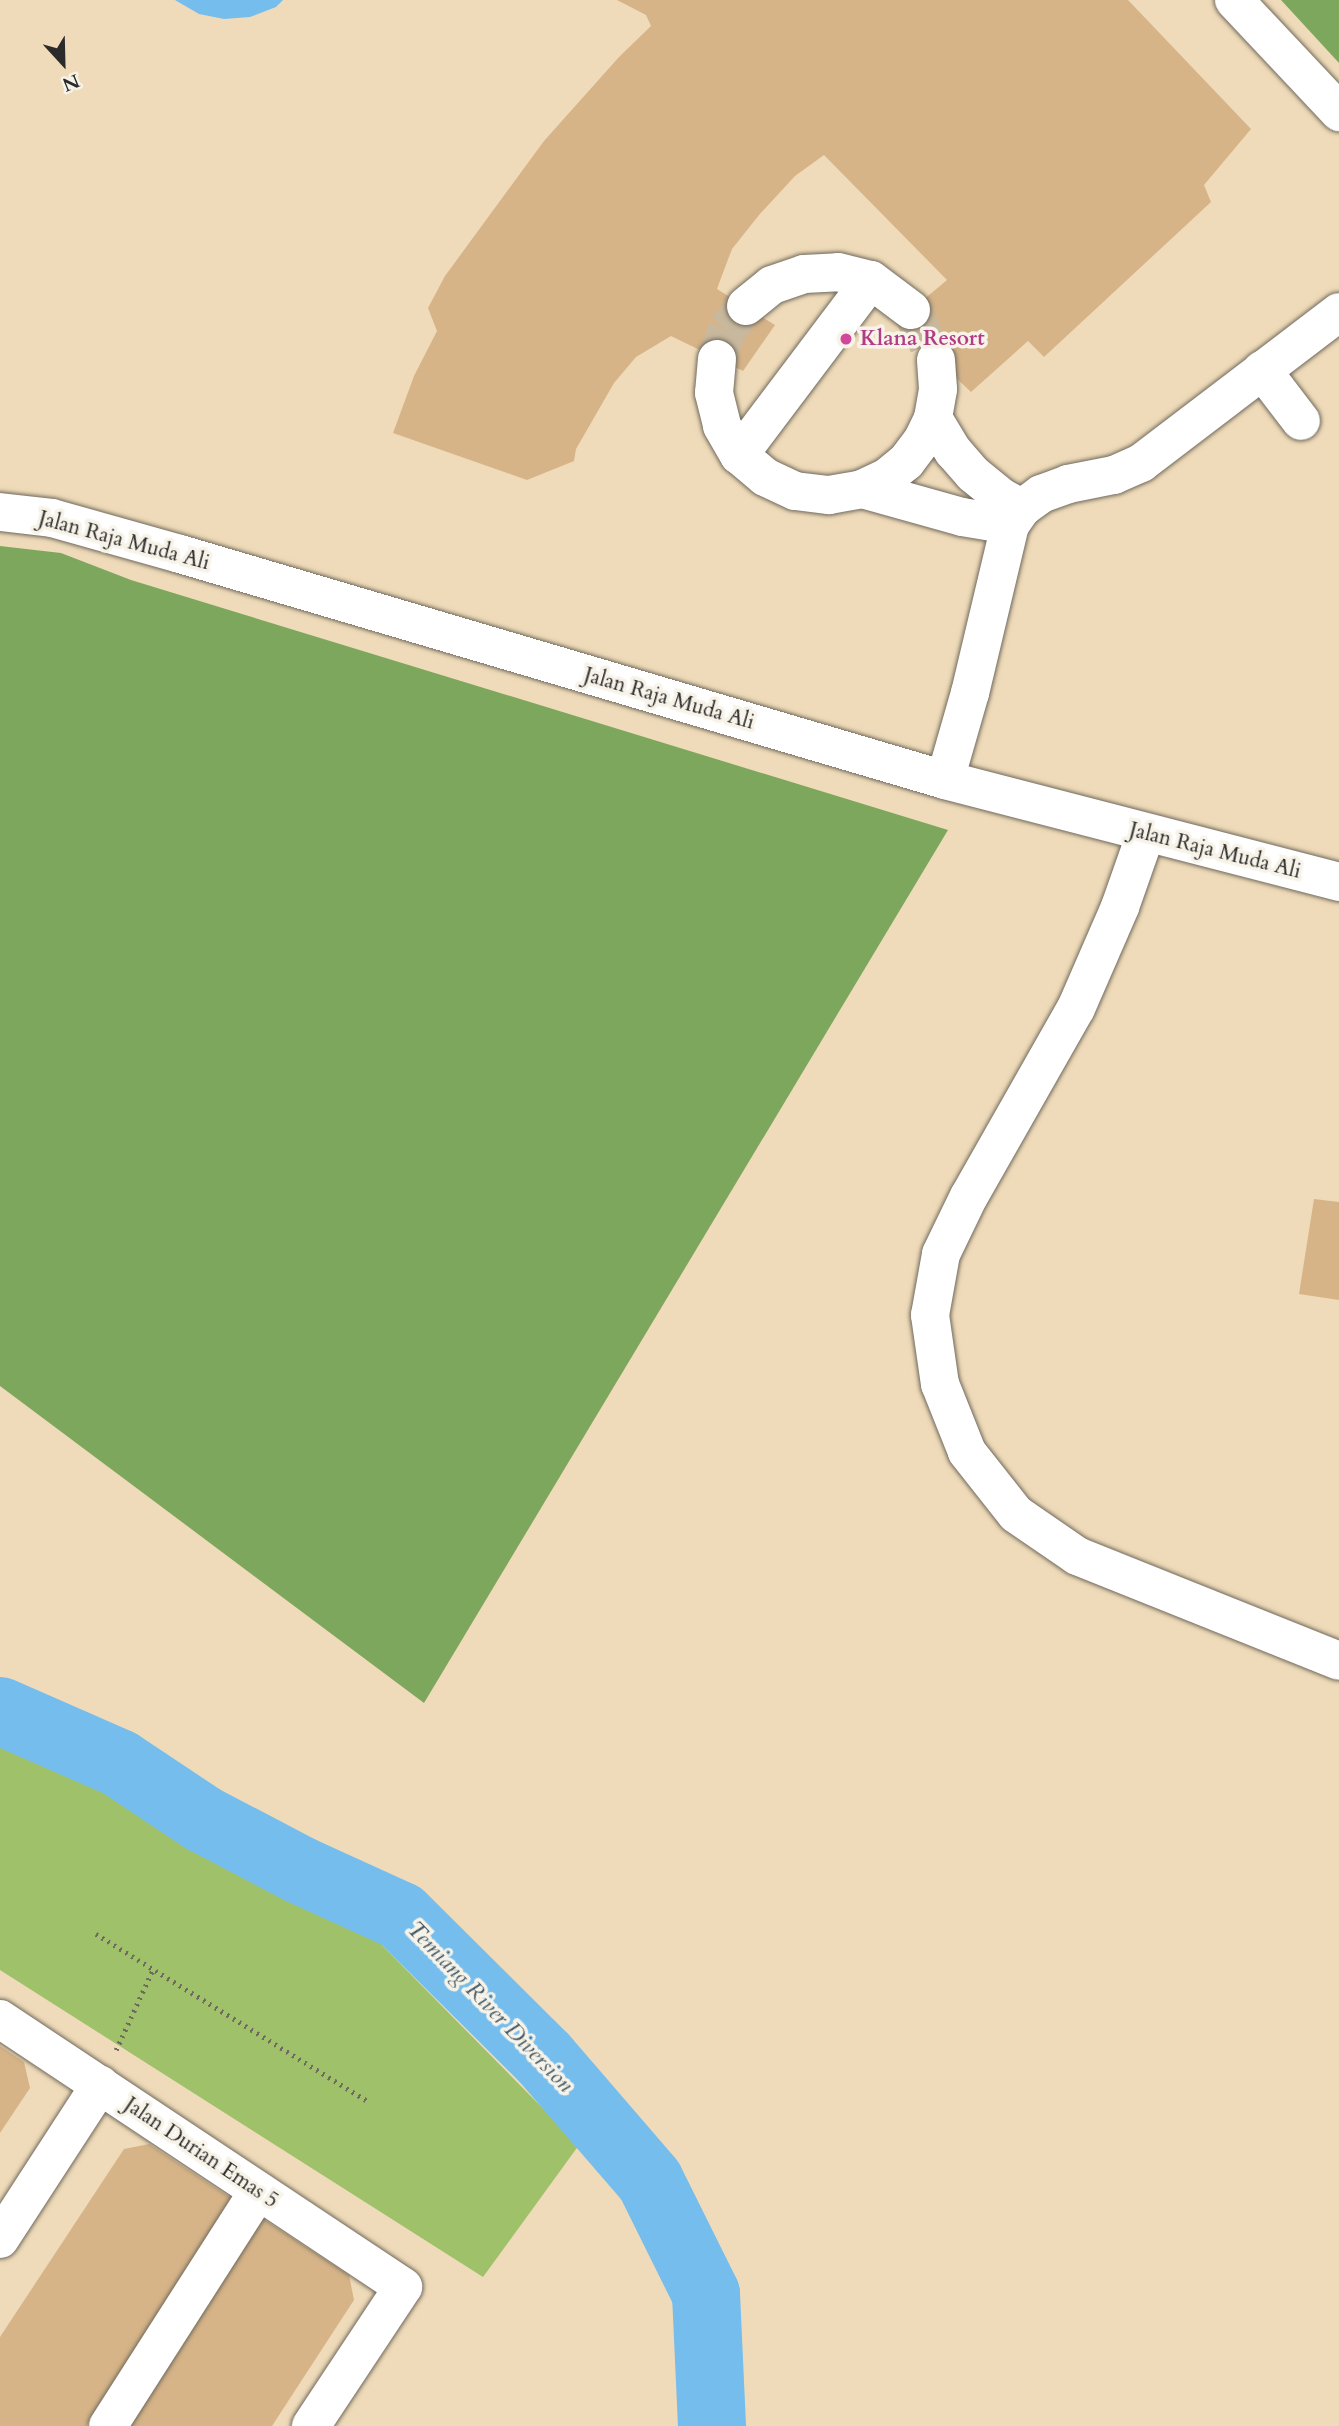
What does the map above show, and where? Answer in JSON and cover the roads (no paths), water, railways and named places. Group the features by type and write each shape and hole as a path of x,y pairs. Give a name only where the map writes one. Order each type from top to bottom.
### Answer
{"street":[{"path":"1234,0 1339,112"},
{"path":"746,306 772,285 804,274 838,272 871,280 911,310"},
{"path":"739,455 871,280"},
{"path":"945,780 1016,517 1041,494 1068,484 1114,475 1141,463 1339,312"},
{"path":"717,359 714,393 722,426 739,455 765,477 795,491 829,495 862,489 886,478 906,462 922,441 933,418 938,389 936,360"},
{"path":"1262,370 1301,421"},
{"path":"933,418 953,451 973,474 1001,497 1016,517"},
{"path":"862,489 962,517 1016,517"},
{"name":"Jalan Raja Muda Ali","path":"0,512 52,519 180,554 945,780 1339,882"},
{"path":"1146,833 1120,907 1076,1008 969,1196 941,1254 930,1315 940,1384 967,1452 1016,1514 1077,1556 1339,1661"},
{"name":"Jalan Durian Emas 5","path":"0,2019 403,2287 311,2426"},
{"path":"0,2239 100,2085"},
{"path":"108,2426 258,2191"}],"water":[{"path":"175,0 283,0 276,7 250,17 224,19 199,14"}],"waterway":[{"name":"Temiang River Diversion","path":"0,1711 119,1763 203,1819 300,1870 401,1916 544,2058 650,2181 706,2294 712,2426"}],"tunnel":[{"path":"717,359 727,330 746,306"},
{"path":"911,310 936,360"}],"place":[{"name":"Klana Resort","path":"846,339"}]}
